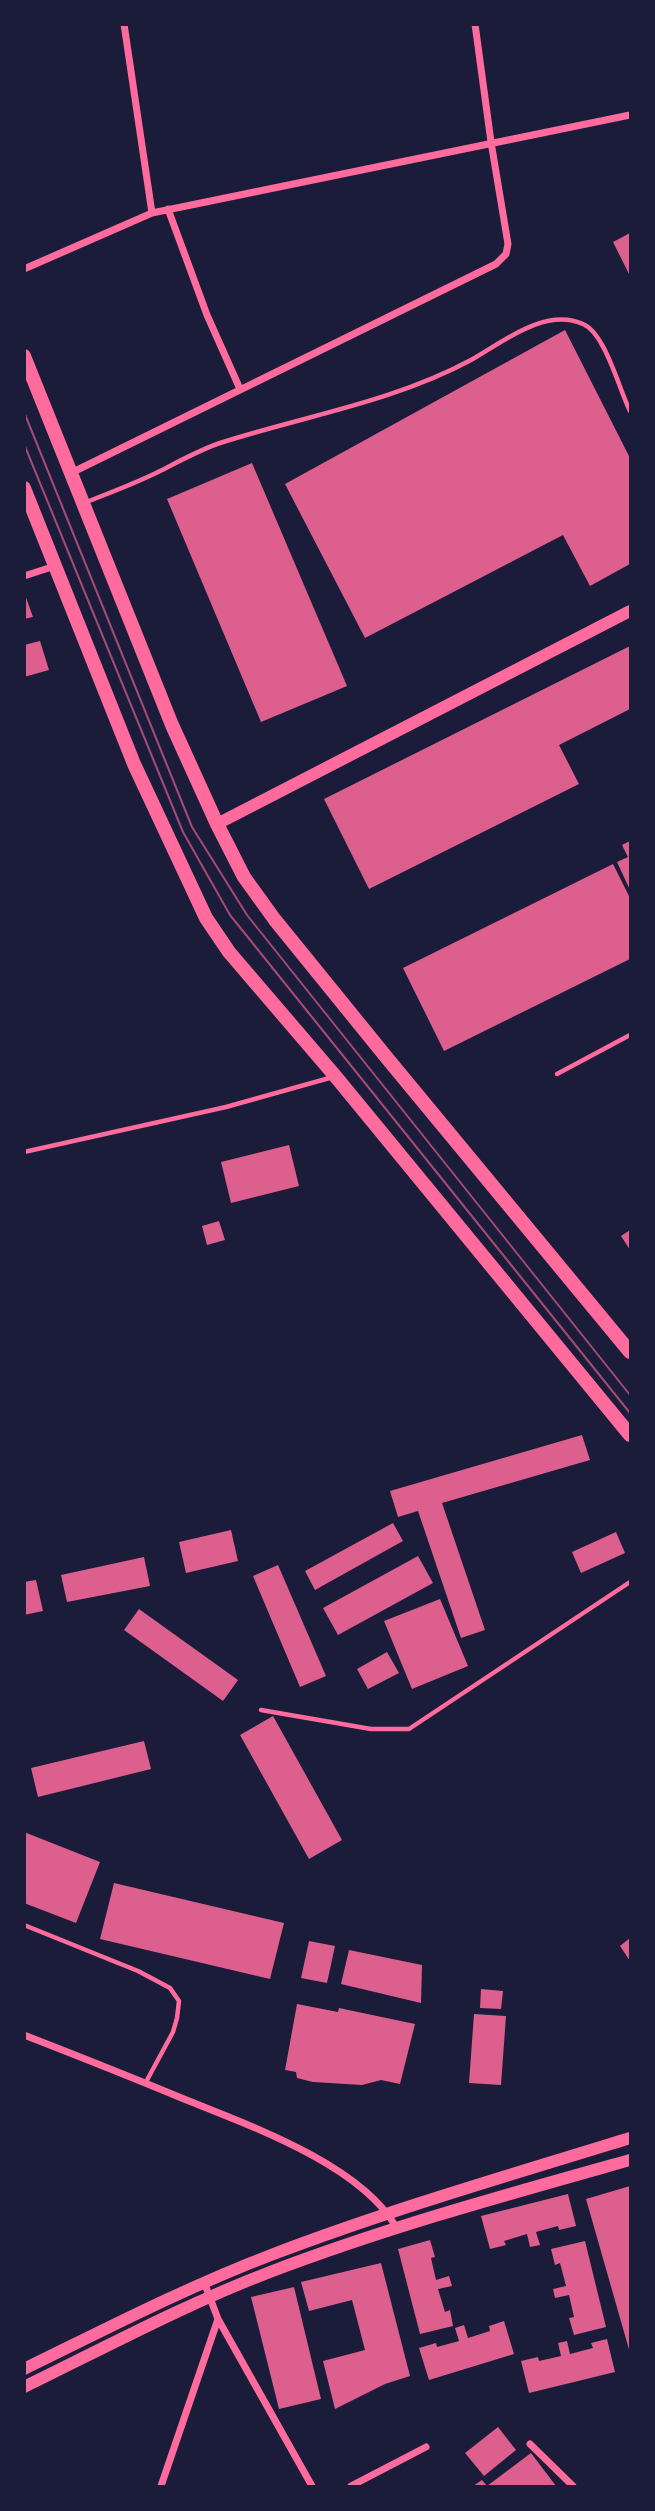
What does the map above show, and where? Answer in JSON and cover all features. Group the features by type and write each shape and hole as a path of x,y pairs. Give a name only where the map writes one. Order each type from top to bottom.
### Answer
{"main road":[{"path":"24,356 173,725 244,877 275,920 500,1198 631,1352"},
{"path":"24,488 134,764 206,918 229,952 336,1077 631,1435"}],"street":[{"path":"124,24 152,213"},
{"path":"71,473 496,264 506,254 508,244 475,24"},
{"path":"24,268 152,213 631,115"},
{"path":"168,209 207,315 240,389"},
{"path":"24,576 55,566"},
{"path":"217,824 631,611"},
{"path":"24,2035 283,2139 328,2165 363,2190 388,2212 396,2227"},
{"path":"24,2368 204,2282 270,2255 388,2212 631,2138"},
{"path":"24,2386 211,2296 270,2272 396,2227 631,2160"},
{"path":"204,2282 218,2319 312,2487"},
{"path":"161,2487 218,2319"},
{"path":"530,2444 573,2487"},
{"path":"351,2487 426,2447"}],"lane":[{"path":"83,503 139,481 216,444 354,407 405,389 469,361 526,329 555,319 584,324 602,343 631,411"},
{"path":"557,1074 631,1035"},
{"path":"24,1152 226,1107 336,1077"},
{"path":"261,1710 371,1729 409,1729 631,1582"},
{"path":"24,1925 138,1971 170,1988 179,2001 177,2018 173,2032 145,2083"}],"building":[{"path":"630,233 630,276 613,242"},
{"path":"565,330 630,458 630,564 590,586 563,535 365,638 285,484"},
{"path":"252,463 347,686 261,722 167,499"},
{"path":"24,592 33,617 24,619"},
{"path":"40,641 49,670 24,677 24,645"},
{"path":"630,646 630,709 559,745 579,784 369,889 324,799"},
{"path":"630,841 630,890 617,862 628,857 622,845"},
{"path":"613,864 630,898 630,959 444,1051 403,968"},
{"path":"289,1145 299,1186 231,1203 221,1162"},
{"path":"219,1221 225,1240 207,1245 202,1226"},
{"path":"630,1230 630,1250 621,1236"},
{"path":"582,1435 590,1460 442,1503 485,1630 461,1638 418,1511 398,1517 390,1491"},
{"path":"393,1523 403,1541 315,1590 305,1571"},
{"path":"231,1530 238,1561 186,1573 179,1542"},
{"path":"616,1532 625,1553 581,1573 572,1552"},
{"path":"418,1556 433,1583 338,1635 323,1608"},
{"path":"144,1557 150,1586 67,1602 61,1575"},
{"path":"278,1565 326,1676 300,1687 253,1576"},
{"path":"36,1580 43,1611 24,1615 24,1582"},
{"path":"440,1599 468,1666 412,1689 384,1621"},
{"path":"139,1609 238,1680 223,1701 124,1630"},
{"path":"387,1652 399,1673 368,1689 357,1669"},
{"path":"273,1716 342,1840 309,1859 240,1735"},
{"path":"144,1741 151,1769 38,1797 31,1768"},
{"path":"24,1832 100,1862 76,1923 24,1903"},
{"path":"114,1883 284,1923 270,1979 100,1939"},
{"path":"630,1938 630,1961 620,1946"},
{"path":"309,1941 335,1946 327,1983 301,1978"},
{"path":"349,1950 422,1965 421,2003 341,1984"},
{"path":"481,1989 503,1991 501,2009 480,2008"},
{"path":"297,2004 338,2012 339,2008 415,2024 400,2084 381,2080 362,2085 313,2082 297,2078 296,2072 285,2070"},
{"path":"474,2014 506,2016 501,2085 469,2083"},
{"path":"630,2186 630,2353 586,2199"},
{"path":"568,2194 576,2226 559,2230 558,2226 536,2232 540,2245 530,2247 527,2234 504,2241 506,2245 490,2249 481,2216"},
{"path":"430,2240 435,2257 431,2258 436,2280 449,2276 452,2286 438,2289 445,2312 450,2310 453,2326 420,2334 398,2249"},
{"path":"585,2241 606,2327 574,2335 569,2318 574,2317 569,2295 555,2298 553,2289 566,2286 560,2263 555,2265 551,2249"},
{"path":"381,2263 410,2376 385,2384 335,2409 323,2361 365,2350 352,2300 309,2311 301,2282"},
{"path":"294,2287 321,2399 279,2409 251,2297"},
{"path":"504,2321 514,2354 429,2380 419,2348 436,2343 437,2347 459,2341 455,2328 464,2325 468,2338 490,2331 489,2326"},
{"path":"607,2339 615,2372 529,2393 521,2361 538,2357 539,2361 561,2356 558,2343 567,2341 570,2354 593,2348 591,2343"},
{"path":"498,2427 516,2450 484,2476 465,2453"},
{"path":"531,2453 556,2486 487,2486"},
{"path":"482,2480 487,2486 473,2486"}],"tram line":[{"path":"24,412 192,827 247,915 630,1395"},
{"path":"24,444 183,832 230,915 630,1413"}]}
